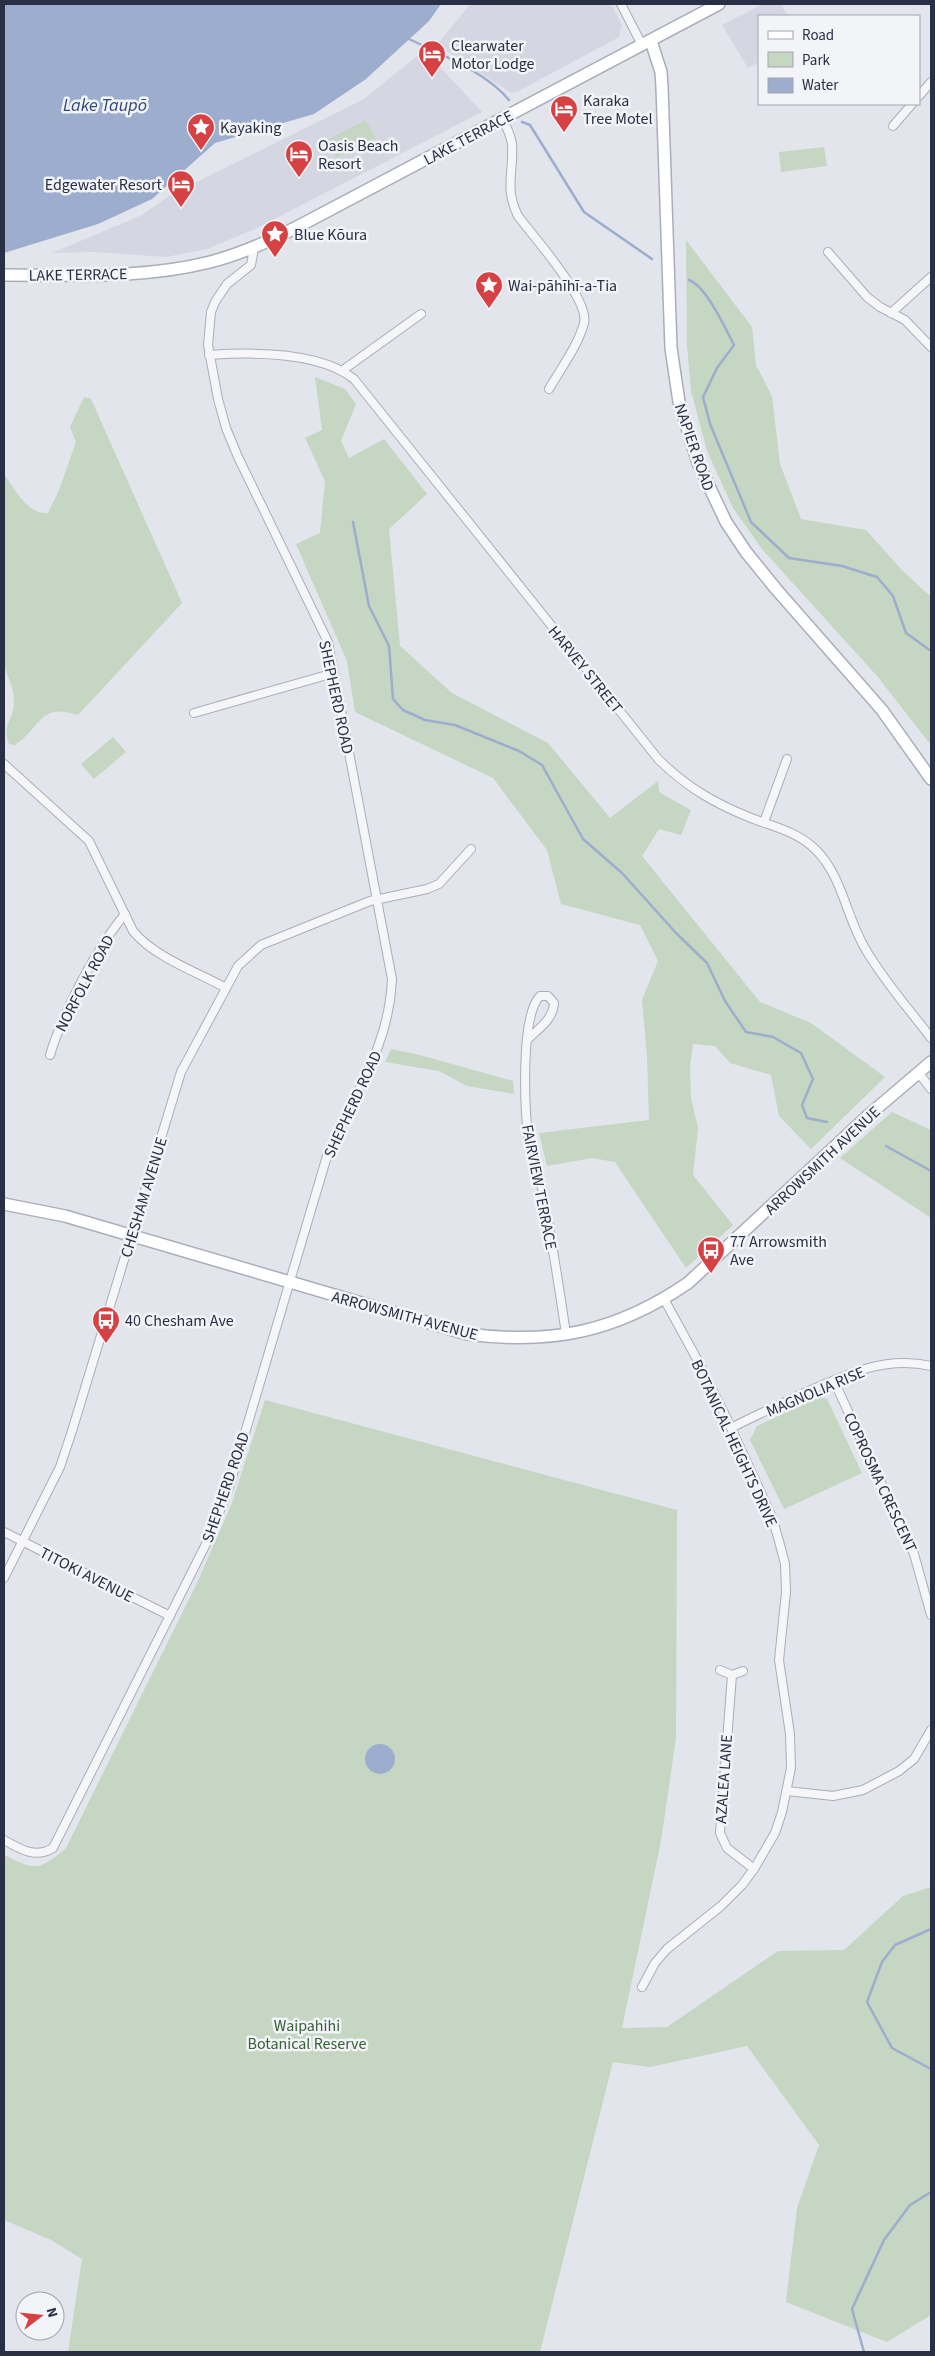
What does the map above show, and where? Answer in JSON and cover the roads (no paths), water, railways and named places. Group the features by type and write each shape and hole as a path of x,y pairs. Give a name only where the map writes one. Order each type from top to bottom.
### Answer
{"main road":[{"name":"LAKE TERRACE","path":"4,275 116,274 160,271 210,262 254,248 307,222 719,4"},
{"name":"NAPIER ROAD","path":"647,43 657,57 662,87 674,377 686,429 698,463 726,522 746,552 882,710 931,779"},
{"name":"ARROWSMITH AVENUE","path":"4,1204 65,1216 467,1334 521,1338 566,1334 617,1322 664,1300 709,1265 870,1114 931,1062"}],"street":[{"path":"621,4 647,43"},
{"path":"920,95 931,82"},
{"path":"893,126 911,105"},
{"path":"502,118 512,142 509,194 512,204 518,216 575,292 583,310 584,321 580,332 550,389"},
{"name":"SHEPHERD ROAD","path":"4,1840 29,1853 39,1854 53,1848 170,1616 219,1514 327,1156 339,1127 367,1076 388,1015 392,979 334,673 322,628 226,428 209,355 209,322 215,302 228,284 251,265 254,248"},
{"path":"828,252 867,297 880,307 905,320 931,347"},
{"path":"891,312 931,278"},
{"path":"209,355 276,354 343,370 421,314"},
{"name":"HARVEY STREET","path":"343,370 354,379 659,760 698,793 782,828 801,838 826,862 838,884 864,948 931,1038"},
{"path":"194,713 334,673"},
{"path":"764,822 787,758"},
{"path":"4,764 89,841 133,931 151,948 226,988"},
{"name":"CHESHAM AVENUE","path":"4,1578 60,1467 181,1072 238,966 261,945 377,898 439,884 471,849"},
{"name":"NORFOLK ROAD","path":"50,1055 62,1021 110,933 125,914"},
{"name":"FAIRVIEW TERRACE","path":"527,1040 549,1019 554,1010 554,1002 548,996 540,996 534,1003 524,1051 528,1138 541,1187 566,1334"},
{"path":"918,1072 931,1089"},
{"name":"BOTANICAL HEIGHTS DRIVE","path":"642,1987 655,1963 667,1949 720,1906 742,1885 754,1869 775,1833 787,1791 791,1768 790,1734 779,1660 786,1592 784,1564 772,1517 698,1361 664,1300"},
{"name":"MAGNOLIA RISE","path":"731,1428 857,1370 880,1364 908,1363 931,1366"},
{"name":"COPROSMA CRESCENT","path":"834,1381 914,1554 931,1614"},
{"name":"TITOKI AVENUE","path":"4,1532 170,1616"},
{"path":"720,1670 732,1675 743,1671"},
{"name":"AZALEA LANE","path":"732,1675 720,1833 727,1848 754,1869"},
{"path":"787,1791 833,1796 863,1790 885,1780 914,1759 931,1730"}],"water":[{"name":"Lake Taupō","path":"4,4 441,4 429,21 366,79 314,114 215,143 152,199 98,224 4,253"},
{"path":"380,1744 391,1748 395,1759 391,1770 380,1774 369,1770 365,1759 369,1748"}],"waterway":[{"path":"409,39 476,73 509,100"},
{"path":"522,122 530,125 584,212 652,259"},
{"path":"689,280 696,284 709,299 734,345 717,368 703,397 710,424 751,522 789,558 842,566 877,577 893,596 906,633 931,651"},
{"path":"353,522 369,606 389,646 393,699 403,710 425,720 455,725 519,751 542,765 583,839 622,873 676,933 707,963 725,1001 746,1032 773,1037 801,1053 813,1079 802,1105 807,1118 827,1122"},
{"path":"886,1146 931,1171"},
{"path":"931,1929 895,1945 882,1962 867,2002 892,2048 931,2069"},
{"path":"864,2352 852,2309 884,2240 910,2205 931,2192"}],"place":[{"name":"Clearwater Motor Lodge","path":"432,78"},
{"name":"Karaka Tree Motel","path":"564,133"},
{"name":"Kayaking","path":"201,151"},
{"name":"Oasis Beach Resort","path":"299,178"},
{"name":"Edgewater Resort","path":"181,208"},
{"name":"Blue Kōura","path":"275,258"},
{"name":"Wai-pāhīhī-a-Tia","path":"489,309"},
{"name":"77 Arrowsmith Ave","path":"711,1274"},
{"name":"40 Chesham Ave","path":"106,1344"}],"park label":[{"name":"Waipahihi Botanical Reserve","path":"307,2034"}]}
